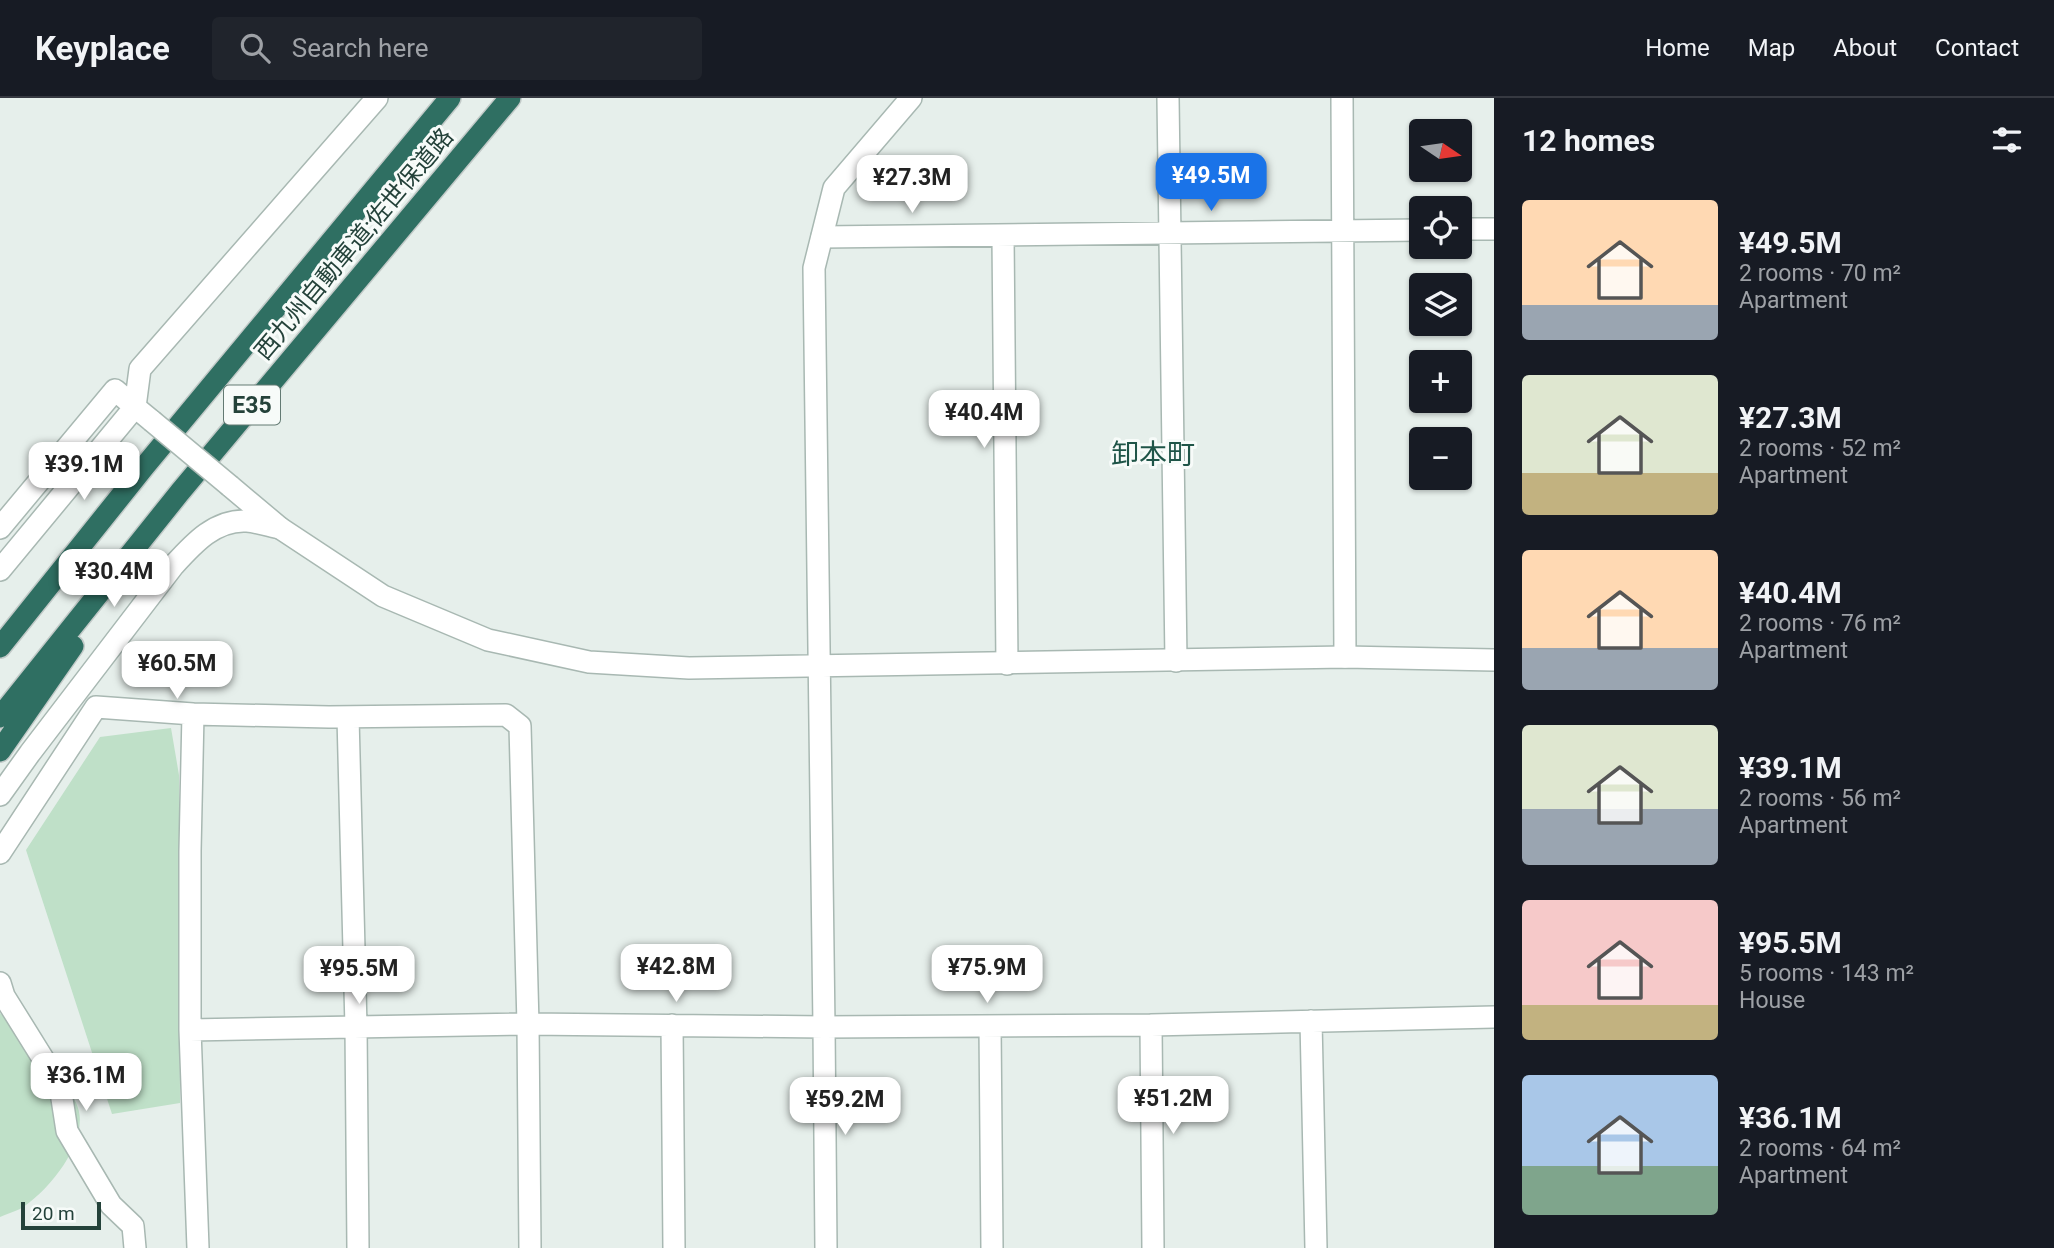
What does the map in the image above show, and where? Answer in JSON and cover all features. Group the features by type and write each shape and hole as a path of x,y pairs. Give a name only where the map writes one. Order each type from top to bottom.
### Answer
{"highway":[{"name":"西九州自動車道;佐世保道路","path":"2,644 144,467 450,98"},
{"name":"西九州自動車道;佐世保道路","path":"0,717 180,492 510,98"},
{"path":"0,751 180,492"}],"street":[{"path":"0,570 135,407 140,369 377,98"},
{"path":"826,1248 814,268 834,188 911,98"},
{"path":"1168,98 1175,660"},
{"path":"1342,98 1345,657"},
{"path":"1472,229 1494,229"},
{"path":"822,237 1409,230"},
{"path":"1003,236 1007,664"},
{"path":"0,528 114,390 280,528 383,596 488,640 589,662 689,668 1345,657 1494,660"},
{"path":"0,795 194,542 219,525 246,521 280,528"},
{"path":"0,853 96,707 193,715 506,715 520,726 528,1024 530,1248"},
{"path":"193,715 190,1030 198,1248"},
{"path":"348,717 356,1027 358,1248"},
{"path":"0,984 4,996 60,1086 67,1131 111,1205 133,1226 135,1248"},
{"path":"190,1030 528,1024 824,1027 1151,1025 1494,1017"},
{"path":"1311,1021 1316,1248"},
{"path":"672,1025 674,1248"},
{"path":"1151,1025 1153,1248"},
{"path":"990,1026 992,1248"}],"green space":[{"path":"171,728 179,775 180,1103 112,1114 26,850 100,737"},
{"path":"0,1013 66,1085 78,1108 80,1121 72,1150 54,1179 20,1209 0,1217"}],"district":[{"name":"卸本町","path":"1153,454"}]}
